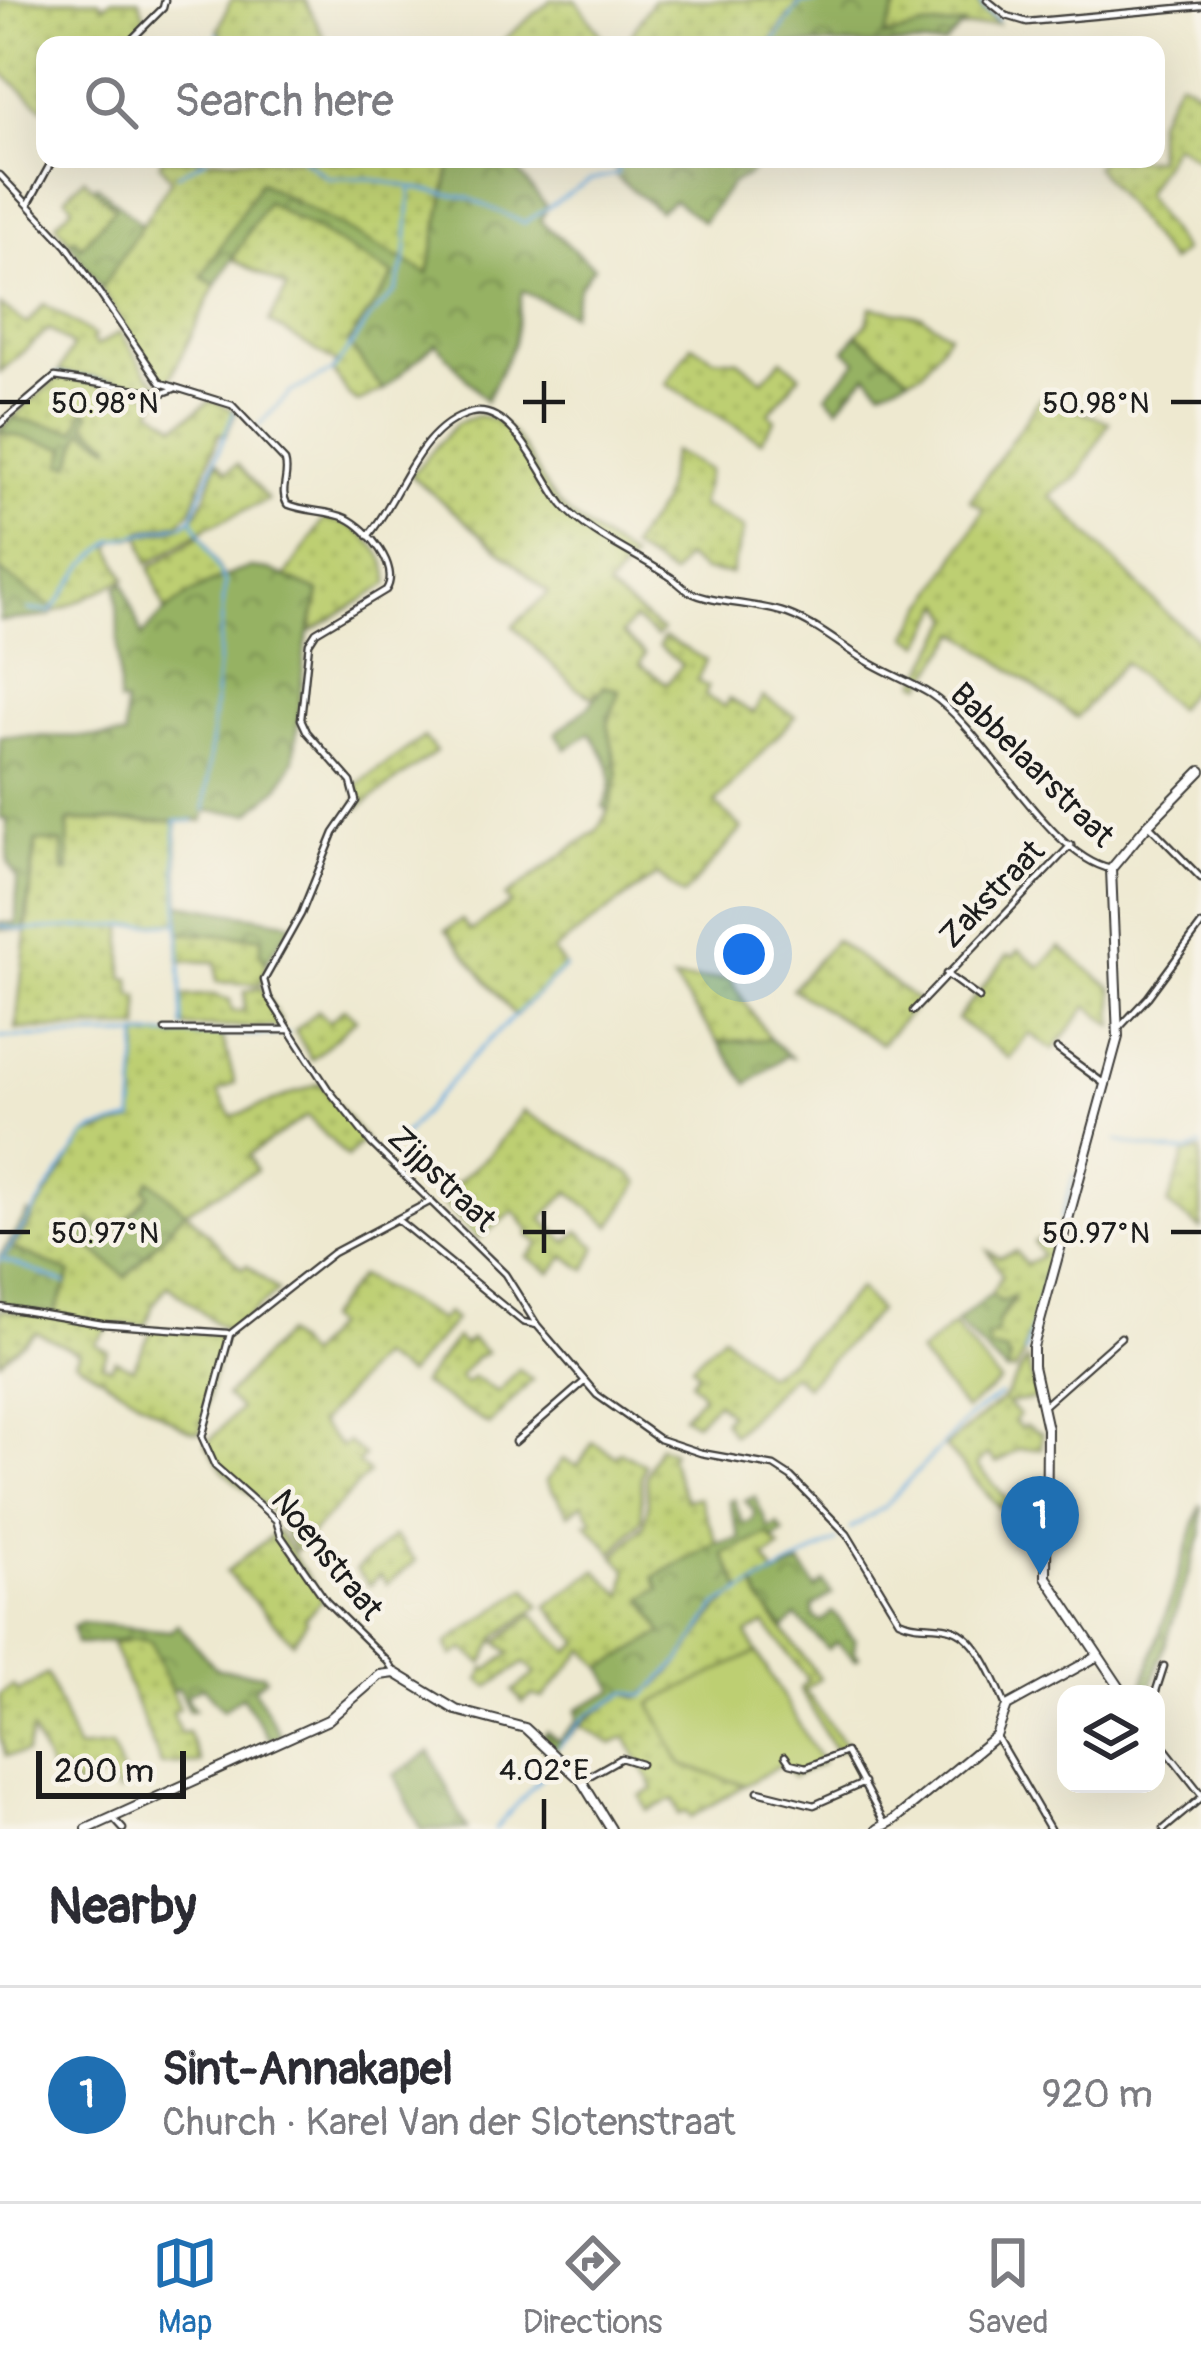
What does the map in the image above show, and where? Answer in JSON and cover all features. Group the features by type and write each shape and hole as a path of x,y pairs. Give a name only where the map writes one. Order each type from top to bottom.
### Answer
{"street":[{"path":"135,36 165,0"},
{"path":"987,0 1007,16 1028,22 1201,6"},
{"path":"28,203 48,168"},
{"path":"0,176 67,246 161,383 211,396 243,413 285,461 282,496 287,504 342,516 368,536"},
{"path":"0,424 56,377 163,393 174,388"},
{"name":"Babbelaarstraat","path":"368,536 423,450 456,420 489,413 521,441 568,510 688,592 781,610 933,696 966,726 1002,776 1091,862 1112,869 1146,826 1201,771"},
{"name":"Zijpstraat","path":"368,536 392,571 391,584 316,632 309,643 301,710 303,726 356,794 334,833 295,926 266,973 268,998 328,1089 372,1144 505,1274 537,1325 585,1381 620,1414 659,1439 701,1453 773,1466 790,1477 847,1534 899,1620 960,1633 981,1655 1006,1706"},
{"path":"1150,826 1201,878"},
{"name":"Zakstraat","path":"914,1011 1071,845"},
{"path":"1112,869 1118,1028 1034,1347 1034,1366 1047,1442 1046,1577 1118,1685"},
{"path":"1118,1028 1148,997 1201,925"},
{"name":"Zakstraat","path":"946,974 979,998"},
{"path":"165,1030 290,1030"},
{"path":"1058,1049 1106,1085"},
{"path":"0,1307 102,1324 230,1334 333,1253 432,1200"},
{"path":"399,1220 523,1322 537,1325"},
{"name":"Noenstraat","path":"230,1334 203,1425 207,1453 222,1473 276,1520 281,1536 326,1600 395,1673"},
{"path":"1043,1406 1121,1337"},
{"path":"515,1442 585,1381"},
{"path":"784,1756 806,1768 846,1752 882,1827 996,1736 1006,1706 1098,1656"},
{"path":"1158,1685 1164,1666"},
{"path":"87,1829 328,1720 380,1675 395,1673 457,1709 525,1728 581,1780 611,1829"},
{"path":"996,1736 1050,1829"},
{"path":"1164,1829 1201,1796 1165,1749"},
{"path":"581,1780 621,1758 641,1764"},
{"path":"758,1791 814,1805 864,1783"},
{"path":"113,1818 123,1829"}],"green space":[{"path":"0,0 99,0 104,6 112,0 139,0 146,21 131,36 36,36 36,102 0,71"},
{"path":"231,0 305,0 323,36 221,36 218,30"},
{"path":"551,0 576,0 602,36 508,36"},
{"path":"653,0 801,0 775,36 630,36"},
{"path":"801,0 891,0 897,5 884,36 775,36"},
{"path":"891,0 977,0 998,24 884,36 897,6"},
{"path":"964,25 953,36 888,36 924,27"},
{"path":"1179,80 1201,91 1201,161 1174,144 1165,159 1165,105"},
{"path":"162,168 450,168 428,275 260,182 203,278 216,285 168,383 152,367 101,289 171,180"},
{"path":"450,168 520,168 519,173 547,207 540,221 594,267 580,285 571,314 522,291 514,343 486,401 436,343 383,390 348,343 394,275 267,202 216,285 202,277 260,182 428,274"},
{"path":"616,168 754,168 732,183 703,222 674,200 659,211 615,176"},
{"path":"1097,168 1160,168 1144,195 1183,251 1170,262"},
{"path":"84,178 115,208 81,248 75,239 69,242 56,224 73,206 66,197"},
{"path":"97,185 142,225 101,289 69,242 75,239 81,247 115,208 94,188"},
{"path":"266,202 394,275 348,343 383,390 358,402 333,371 337,363 269,322 287,288 232,259"},
{"path":"44,304 95,336 92,340 97,346 120,332 147,373 165,389 59,372 73,346 49,329 0,372 0,305 27,324"},
{"path":"871,307 922,316 949,334 922,372 909,377 857,334 867,323"},
{"path":"857,334 909,377 882,389 867,374 838,407 826,395 857,361 845,350"},
{"path":"692,345 714,358 738,360 763,380 782,359 800,375 769,413 775,420 761,441 666,384"},
{"path":"57,379 160,395 152,409 176,426 211,400 236,412 226,435 219,433 192,509 179,523 141,531 141,535 175,528 195,515 217,462 227,472 237,464 268,500 206,528 148,564 141,536 118,539 110,545 125,579 53,613 53,608 0,571 0,428"},
{"path":"1041,397 1109,422 1078,477 1050,495 1201,642 1201,684 1197,682 1176,709 1124,662 1077,718 959,632 923,685 917,682 953,618 944,603 922,644 908,636 984,509 970,500"},
{"path":"84,410 90,413 85,425 111,443 83,430 71,465 62,464 67,448 0,432 13,418 76,431"},
{"path":"477,416 506,428 563,509 632,559 607,589 662,631 656,637 634,619 622,634 645,654 640,664 667,684 682,665 659,646 664,637 706,660 697,681 708,687 705,696 725,707 729,699 753,713 763,697 796,716 715,803 742,829 683,896 657,875 553,951 565,967 515,1016 446,930 462,920 470,931 511,903 505,897 597,830 609,810 618,775 608,724 619,691 597,692 593,697 575,687 513,626 549,593 411,475 457,423"},
{"path":"673,451 709,470 700,505 744,529 731,574 703,571 685,557 672,576 630,548 661,503"},
{"path":"324,519 358,532 377,549 388,584 311,632 319,592 285,577"},
{"path":"201,535 223,577 165,610 150,568"},
{"path":"250,568 269,570 319,592 305,648 294,760 280,786 250,813 206,811 203,821 68,821 69,872 63,872 62,843 36,841 24,930 0,929 0,923 16,923 17,878 8,862 7,819 0,819 0,736 125,737 125,703 119,703 117,587 124,583 142,637 190,594"},
{"path":"0,571 54,609 50,616 0,621"},
{"path":"604,686 619,690 608,724 618,775 609,810 603,807 610,786 609,768 590,733 566,749 556,733 590,705"},
{"path":"424,737 436,752 350,814 359,798 356,785"},
{"path":"67,821 176,821 180,922 123,926 123,978 131,979 132,996 139,996 140,1028 16,1029 36,841 62,842 63,871 68,872"},
{"path":"179,904 293,923 266,962 260,952 262,937 180,933"},
{"path":"180,933 262,937 266,963 261,984 217,982 216,962 180,961"},
{"path":"835,940 919,1002 881,1044 792,989"},
{"path":"1060,947 1113,989 1114,1026 1088,1006 1053,1050 1029,1033 1010,1059 957,1019 1008,955 1013,957 1019,950 1040,967"},
{"path":"729,979 770,1039 718,1042 673,980"},
{"path":"261,988 280,1027 183,1027 182,996 213,995 230,1000 232,1011 244,1011 245,991"},
{"path":"344,1008 356,1019 312,1060 295,1031 318,1010 329,1022"},
{"path":"139,1035 222,1035 235,1083 218,1092 232,1117 320,1083 364,1139 347,1157 307,1116 249,1155 256,1171 186,1211 242,1269 247,1265 278,1291 231,1330 225,1331 168,1285 146,1325 112,1324 95,1344 108,1351 102,1364 111,1368 115,1360 133,1368 152,1329 223,1335 200,1433 75,1361 79,1353 36,1332 0,1361 0,1310 92,1322 54,1314 70,1273 12,1248 86,1135 133,1121"},
{"path":"770,1039 791,1057 785,1056 748,1084 718,1042"},
{"path":"523,1111 639,1183 611,1226 569,1191 542,1219 567,1242 579,1231 597,1247 586,1270 565,1256 551,1273 527,1257 540,1244 528,1235 530,1231 514,1211 478,1239 439,1198 491,1153"},
{"path":"1201,1151 1201,1229 1168,1205 1185,1154"},
{"path":"150,1180 185,1211 126,1277 78,1238 92,1221 112,1236 149,1194 144,1189"},
{"path":"28,1213 33,1219 12,1248 71,1273 54,1314 0,1305 0,1256"},
{"path":"1056,1237 1023,1356 1015,1371 1006,1372 1010,1358 989,1349 987,1337 996,1333 998,1322 1014,1301 1001,1302 991,1294 1002,1275 988,1251 999,1257 1016,1251 1026,1265 1042,1255 1034,1242"},
{"path":"360,1276 440,1320 447,1313 455,1320 407,1375 378,1357 319,1424 341,1447 348,1442 364,1456 358,1464 369,1473 295,1551 275,1514 223,1471 206,1444 240,1409 226,1396 284,1334 307,1356 333,1326 325,1319"},
{"path":"859,1288 878,1311 806,1386 792,1374 733,1435 723,1421 729,1414 717,1402 695,1423 683,1416 703,1395 691,1381 698,1372 692,1365 723,1335 766,1375 791,1358"},
{"path":"991,1294 1001,1302 1014,1296 998,1322 997,1334 987,1337 989,1348 1007,1352 1006,1372 956,1322"},
{"path":"953,1325 1000,1382 965,1410 919,1354"},
{"path":"456,1338 465,1345 471,1339 487,1353 475,1358 459,1377 466,1384 473,1377 498,1392 519,1369 532,1380 489,1425 421,1384"},
{"path":"1027,1360 1037,1399 1007,1403 1019,1415 1014,1421 1021,1429 1025,1426 1042,1434 1041,1449 1019,1449 997,1463 988,1454 977,1465 1008,1500 1000,1508 945,1447 1005,1397"},
{"path":"593,1442 615,1456 620,1451 645,1465 642,1519 613,1553 586,1523 593,1521 583,1503 569,1514 546,1481 563,1459 578,1466"},
{"path":"659,1446 673,1452 670,1458 686,1500 699,1497 717,1543 655,1577 664,1633 602,1668 585,1649 543,1698 532,1695 523,1703 513,1691 536,1673 524,1663 489,1687 480,1680 485,1668 511,1653 497,1642 533,1614 569,1652 580,1643 547,1606 596,1570 623,1596 627,1570 615,1556 644,1525 646,1476"},
{"path":"755,1497 769,1529 777,1524 784,1533 773,1540 768,1534 723,1554 742,1591 713,1617 655,1687 637,1698 626,1692 555,1749 543,1736 547,1732 558,1741 578,1720 577,1709 615,1690 602,1668 663,1633 643,1598 660,1589 654,1577 717,1543 740,1539 729,1501 734,1499 742,1522 747,1523 754,1511 745,1500"},
{"path":"1201,1504 1201,1535 1152,1685 1143,1685"},
{"path":"277,1531 323,1599 305,1618 293,1642 226,1572"},
{"path":"768,1534 780,1548 765,1558 775,1575 755,1584 771,1615 820,1678 805,1690 849,1750 836,1752 800,1689 808,1680 765,1624 747,1634 757,1652 651,1704 682,1765 745,1785 691,1817 687,1811 679,1814 674,1799 647,1810 640,1796 654,1789 626,1737 612,1744 580,1725 626,1692 637,1698 666,1676 713,1616 741,1591 722,1554"},
{"path":"394,1536 416,1561 387,1584 380,1575 369,1585 356,1570"},
{"path":"801,1564 816,1589 824,1582 832,1594 813,1606 814,1617 821,1622 832,1612 836,1615 855,1639 856,1660 836,1642 828,1649 796,1616 784,1629 761,1602 754,1584"},
{"path":"527,1588 540,1606 497,1636 483,1664 464,1649 453,1656 446,1644"},
{"path":"81,1623 171,1631 177,1624 216,1669 263,1674 266,1678 254,1688 281,1736 270,1740 242,1696 223,1710 203,1687 187,1694 195,1709 189,1711 178,1688 172,1691 151,1642 76,1644 73,1627"},
{"path":"137,1638 151,1642 179,1709 173,1712 180,1733 188,1732 201,1763 161,1765 112,1644"},
{"path":"757,1652 822,1763 793,1777 782,1764 745,1785 682,1765 651,1704"},
{"path":"47,1674 77,1749 111,1746 126,1782 118,1793 107,1775 76,1788 65,1770 53,1776 32,1731 26,1753 6,1756 0,1736 0,1694 13,1686 18,1692"},
{"path":"430,1752 467,1829 421,1829 394,1775"}],"waterway":[{"path":"777,36 800,3 840,0"},
{"path":"887,0 893,5 899,0"},
{"path":"980,0 998,20"},
{"path":"177,175 190,168"},
{"path":"314,168 328,178 365,178 411,187"},
{"path":"259,425 291,392 333,371 396,291 406,256 411,187 469,198 524,223 590,180 617,174 618,168"},
{"path":"56,374 135,387"},
{"path":"200,532 192,518 234,411"},
{"path":"29,610 51,612 85,565 114,540 184,524 192,518"},
{"path":"201,535 225,583 212,730"},
{"path":"205,811 212,731"},
{"path":"183,1027 175,821 194,821"},
{"path":"0,926 24,930 177,923"},
{"path":"387,1154 473,1056 565,967"},
{"path":"0,1037 288,1034"},
{"path":"44,1195 85,1136 133,1120 138,1035"},
{"path":"1117,1141 1187,1152"},
{"path":"1190,1151 1201,1146"},
{"path":"1061,1220 1074,1175"},
{"path":"0,1261 43,1198"},
{"path":"1025,1353 1053,1247"},
{"path":"5,1260 65,1283"},
{"path":"850,1529 884,1507 970,1416 1000,1395"},
{"path":"558,1747 585,1717 626,1692 644,1696 680,1661 717,1605 836,1541"},
{"path":"495,1829 545,1773"}],"place":[{"name":"Sint-Annakapel","path":"1040,1575"}]}
